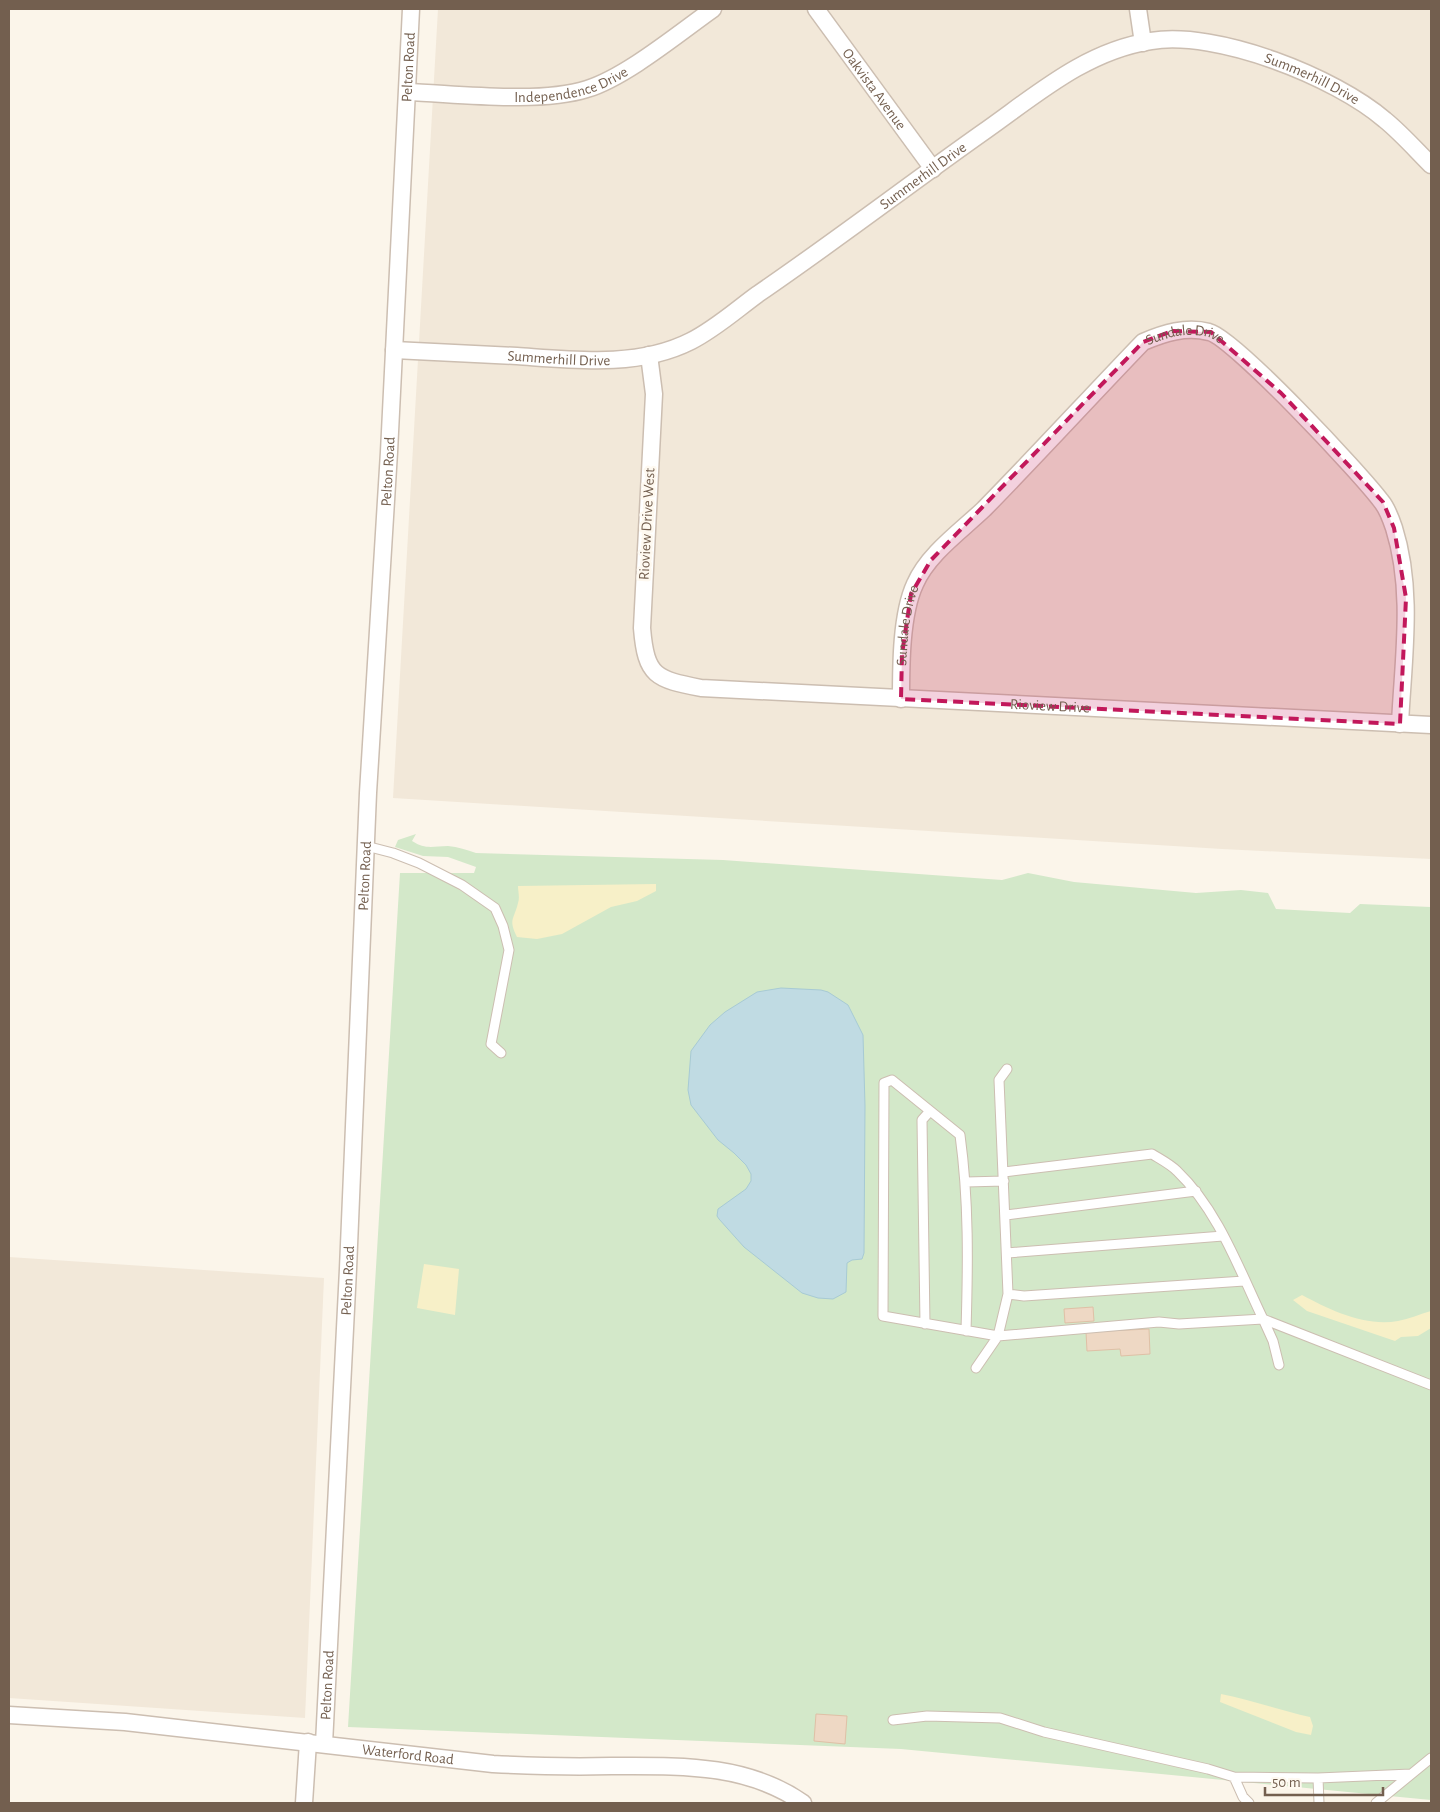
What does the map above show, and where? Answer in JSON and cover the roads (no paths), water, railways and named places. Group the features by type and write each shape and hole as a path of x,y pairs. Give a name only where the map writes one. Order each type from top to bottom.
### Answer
{"street":[{"name":"Pelton Road","path":"304,1803 316,1743 348,1269 366,846 411,9"},
{"name":"Independence Drive","path":"408,92 554,96 587,89 610,79 713,9"},
{"name":"Oakvista Avenue","path":"816,9 933,169"},
{"path":"1138,9 1143,43"},
{"name":"Summerhill Drive","path":"394,350 556,359 611,359 648,356 691,341 795,270 1080,65 1109,52 1143,43 1169,39 1212,43 1287,65 1342,91 1384,119 1431,165"},
{"name":"Sundale Drive","path":"901,699 902,654 911,594 916,581 931,560 984,509 1143,342 1172,331 1184,330 1211,332 1237,351 1360,475 1383,502 1394,528 1402,562 1406,598 1400,724"},
{"name":"Rioview Drive West","path":"648,356 654,394 642,628 644,651 649,667 660,677 670,682"},
{"name":"Rioview Drive","path":"670,682 700,688 1431,725"},
{"name":"Waterford Road","path":"9,1715 125,1722 316,1743 404,1755 538,1767 682,1766 712,1769 762,1781 803,1803"}],"lane":[{"path":"366,846 393,853 419,863 462,885 495,908 503,926 508,950 491,1044 501,1053"},
{"path":"976,1368 989,1352 998,1336 1008,1294 999,1080 1007,1069"},
{"path":"966,1331 968,1247 966,1182 960,1136 892,1080 884,1083 883,1316 925,1324 966,1331 998,1336 1159,1322 1179,1324 1263,1319 1431,1384"},
{"path":"925,1324 922,1120 930,1111"},
{"path":"966,1182 1152,1154 1176,1170 1196,1192 1223,1236 1273,1341 1279,1365"},
{"path":"1006,1215 1196,1192"},
{"path":"1007,1253 1223,1236"},
{"path":"1008,1294 1024,1296 1244,1281"},
{"path":"893,1720 927,1716 1000,1718 1044,1732 1234,1777 1318,1778 1411,1774"},
{"path":"1376,1803 1431,1758"},
{"path":"1234,1777 1243,1797 1249,1803"},
{"path":"1318,1778 1319,1803"}],"water":[{"path":"781,988 828,992 848,1005 863,1035 865,1106 864,1253 862,1259 852,1260 847,1263 846,1292 833,1299 818,1298 802,1293 744,1247 719,1219 717,1216 718,1209 746,1189 751,1181 751,1174 746,1165 718,1140 691,1105 688,1090 691,1051 710,1025 725,1012 757,992"}]}
